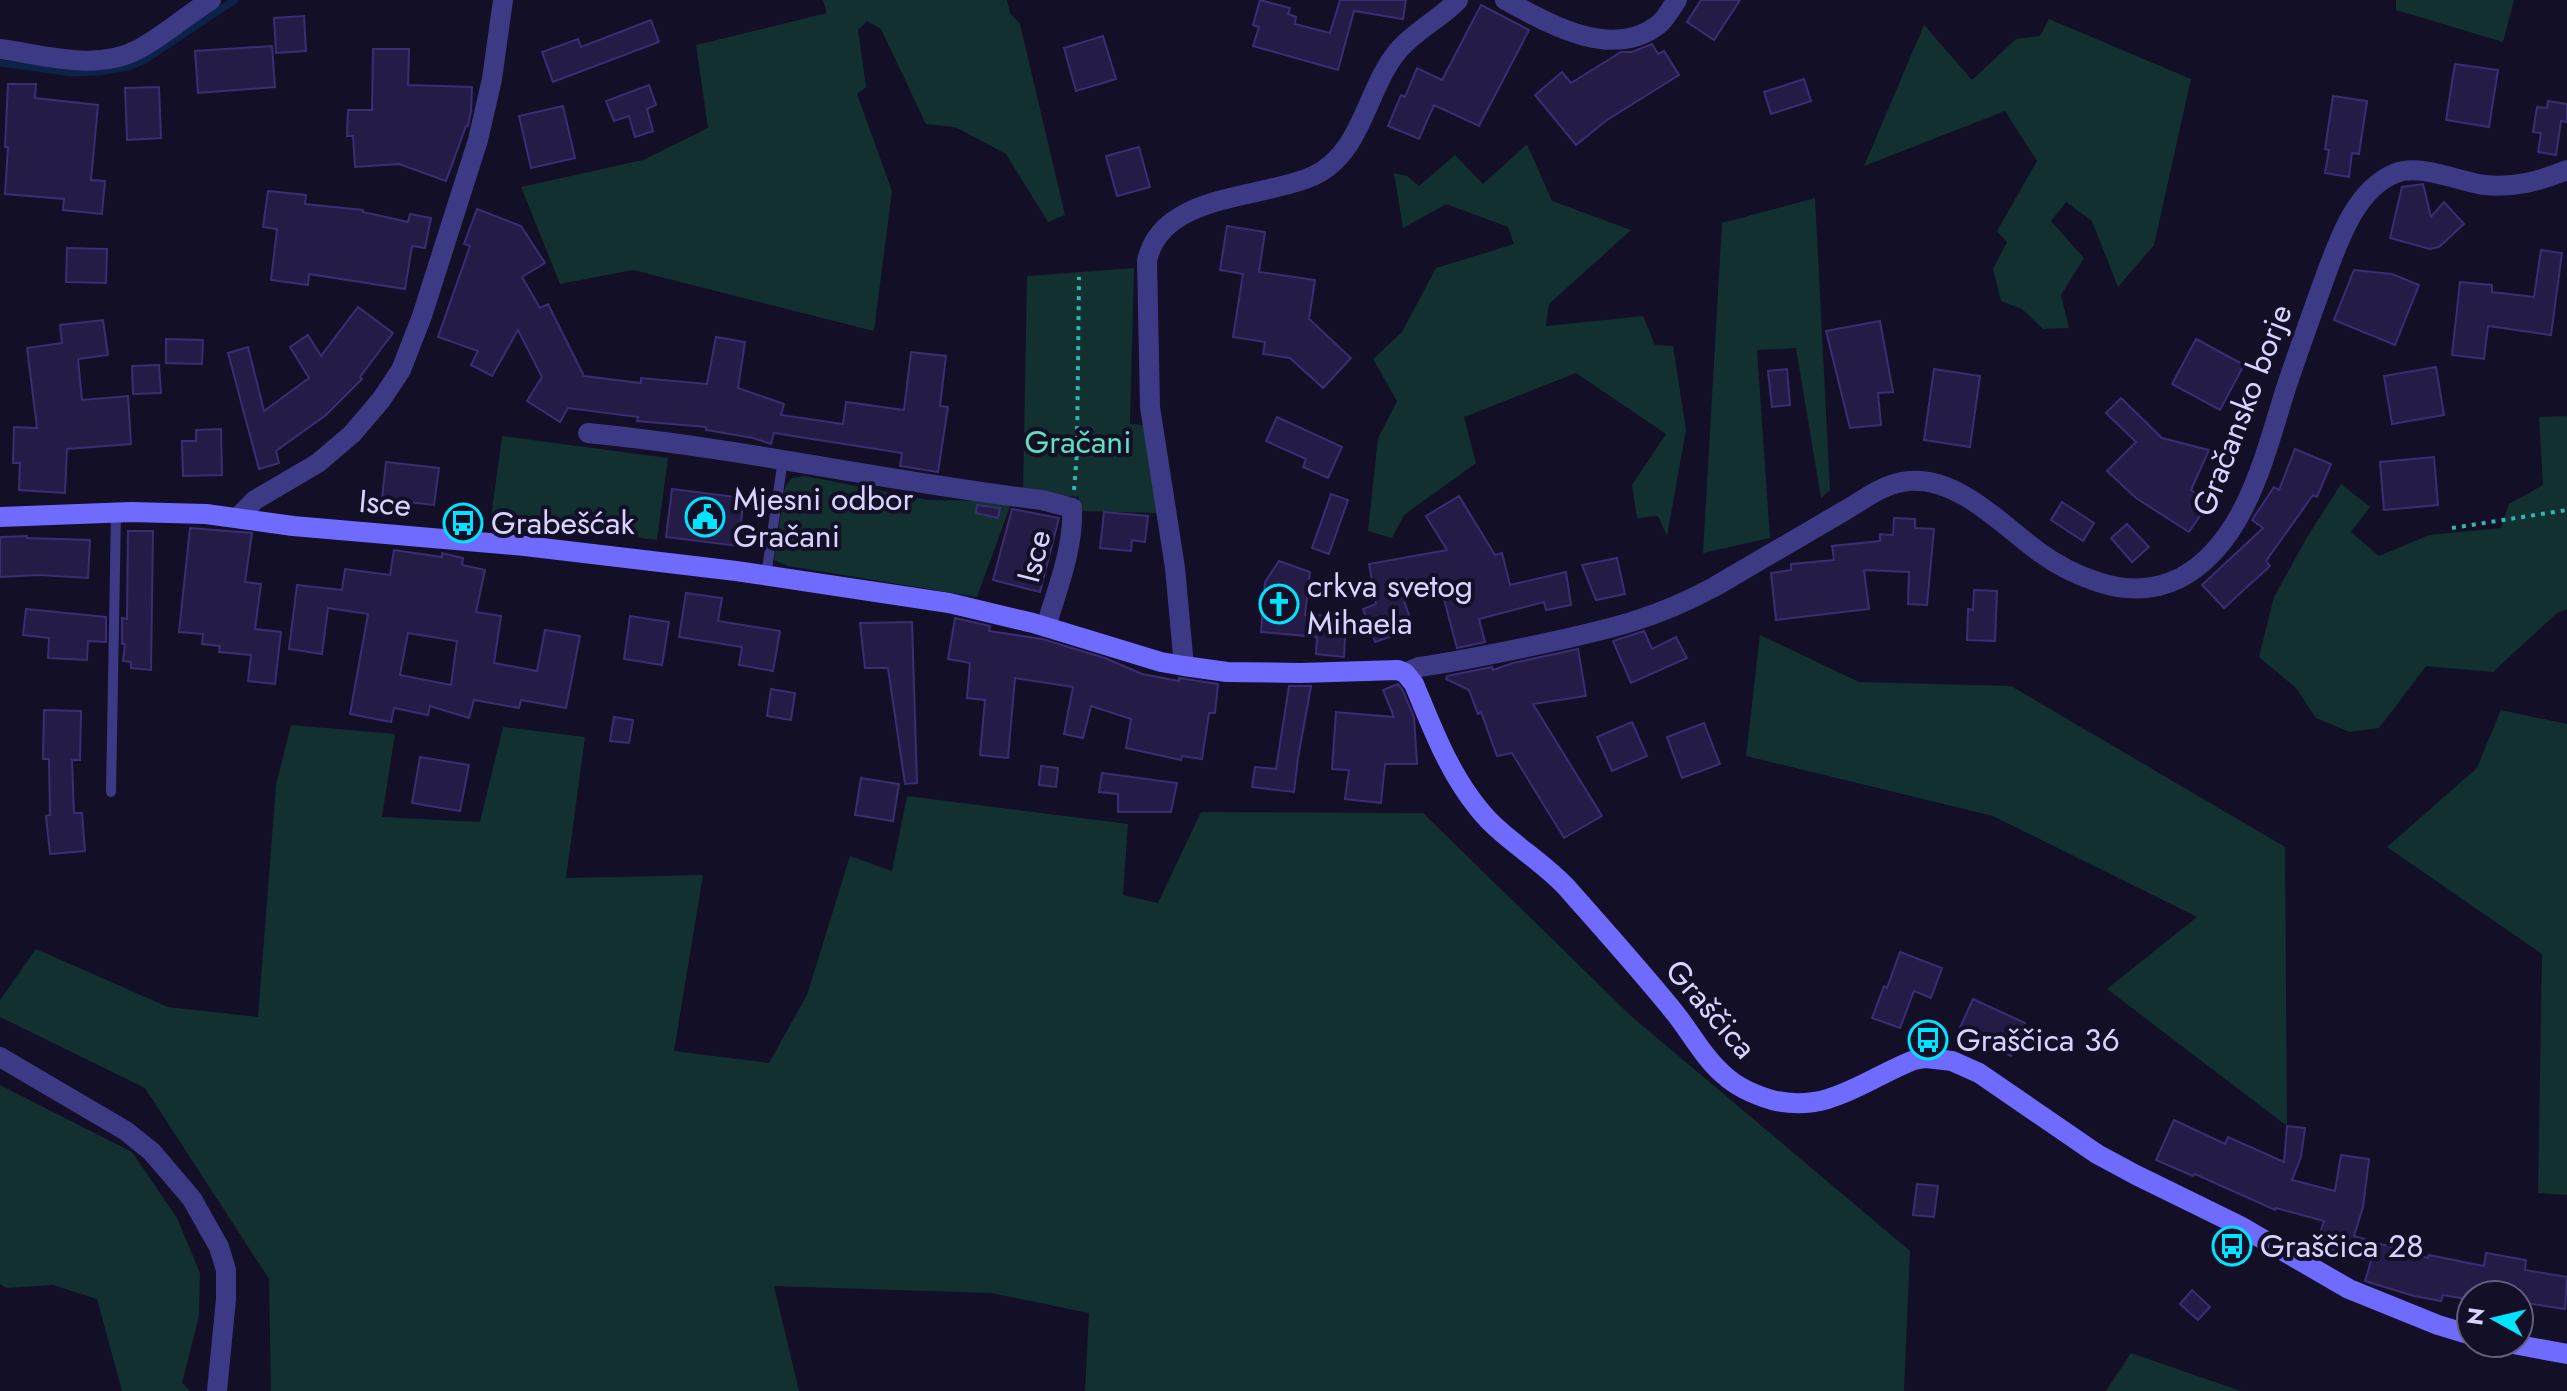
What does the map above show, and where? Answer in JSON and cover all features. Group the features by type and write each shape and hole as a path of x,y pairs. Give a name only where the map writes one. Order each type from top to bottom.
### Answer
{"street":[{"path":"0,49 70,60 104,60 138,50 211,0"},
{"path":"238,517 255,500 318,463 343,442 381,400 401,370 422,316 478,140 492,79 503,0"},
{"path":"1184,666 1175,568 1150,407 1147,261 1153,240 1167,224 1207,205 1298,181 1336,161 1355,133 1394,56 1458,0"},
{"path":"1505,0 1561,29 1580,35 1616,39 1658,25 1677,0"},
{"name":"Gračansko borje","path":"1405,673 1419,667 1513,651 1640,621 1689,601 1878,490 1910,481 1924,481 1951,490 1986,511 2056,564 2091,580 2126,589 2162,585 2178,579 2207,559 2241,515 2335,250 2361,201 2379,183 2411,169 2469,182 2505,186 2532,183 2567,170"},
{"name":"Isce","path":"588,433 783,459 855,474 1042,500 1072,508 1073,525 1068,548 1046,627"},
{"name":"Isce","path":"0,517 182,513 525,546 949,603 1184,666 1227,672 1300,673 1389,668 1405,673"},
{"name":"Graščica","path":"1405,673 1414,684 1451,768 1478,808 1565,886 1673,1010 1714,1065 1740,1087 1785,1102 1818,1103 1836,1098 1914,1060 1952,1061 1996,1083 2059,1129 2116,1165 2240,1226 2349,1289 2455,1330"},
{"path":"0,1057 126,1131 152,1152 192,1199 219,1247 226,1270 217,1391"},
{"path":"2535,1348 2567,1354"}],"lane":[{"path":"766,576 783,459"},
{"path":"111,792 116,513"}],"path":[{"path":"1072,508 1077,452 1079,277"},
{"path":"2452,528 2567,510"}],"green space":[{"path":"823,0 1007,0 1010,13 1020,24 1065,215 1048,222 1006,154 955,127 926,124 881,29 867,21 858,30 866,87 857,94 892,191 874,331 633,270 560,284 521,187 643,160 708,128 696,45 827,13"},
{"path":"2396,0 2514,0 2503,42 2396,10"},
{"path":"2049,19 2191,79 2154,245 2118,287 2092,221 2066,202 2051,221 2084,258 2061,295 2069,328 2043,329 2022,309 2001,301 1993,269 2007,242 1997,231 2037,161 2005,111 1864,166 1924,25 1972,80 2016,39 2040,36"},
{"path":"1527,144 1552,201 1631,230 1549,304 1546,326 1643,316 1655,345 1673,346 1686,430 1667,536 1658,516 1637,518 1632,485 1666,434 1576,373 1464,417 1476,463 1404,515 1392,538 1368,531 1378,438 1397,401 1373,359 1402,332 1436,268 1514,244 1508,227 1446,204 1403,228 1394,173 1407,176 1419,186 1455,155 1483,184"},
{"path":"1815,198 1830,490 1821,498 1796,348 1757,350 1770,538 1703,553 1722,223"},
{"name":"Gračani","path":"1134,268 1130,424 1145,425 1159,513 1078,511 1079,497 1023,492 1027,276"},
{"path":"2567,416 2567,609 2557,613 2493,672 2426,666 2379,728 2350,732 2316,718 2296,688 2259,657 2274,597 2341,484 2370,507 2351,532 2379,556 2429,535 2501,528 2509,504 2543,485 2539,417"},
{"path":"502,436 668,458 657,540 491,518"},
{"path":"805,476 928,500 1012,501 977,597 788,566 774,560 785,487 792,478"},
{"path":"1760,635 1859,682 2011,686 2285,847 2287,1126 2107,989 2197,917 1993,816 1746,756"},
{"path":"2501,710 2567,724 2567,1195 2538,1193 2542,954 2387,847 2477,768"},
{"path":"291,725 395,734 382,817 480,822 503,727 585,737 566,878 703,875 674,1051 769,1063 807,995 850,856 892,871 907,796 1128,824 1123,895 1158,903 1201,812 1423,813 1631,1016 1910,1251 1904,1391 1085,1391 1089,1313 991,1293 774,1286 799,1391 271,1391 269,1279 145,1088 0,1017 0,1000 36,949 168,1007 258,1017 276,785"},
{"path":"0,1085 132,1152 177,1218 200,1273 199,1316 182,1383 190,1391 122,1391 97,1299 53,1285 6,1288 0,1284"},
{"path":"2131,1353 2241,1391 2106,1391"}],"building":[{"path":"1260,0 1290,8 1288,14 1296,17 1295,24 1330,33 1340,0 1406,0 1403,19 1354,11 1338,70 1253,46 1259,27 1253,25"},
{"path":"1701,0 1740,0 1714,40 1687,22"},
{"path":"1481,5 1529,30 1479,126 1434,105 1419,139 1388,126 1417,68 1442,80"},
{"path":"304,16 306,51 276,53 274,18"},
{"path":"651,20 659,42 553,82 542,52 578,39 581,47"},
{"path":"1103,36 1116,79 1076,91 1064,48"},
{"path":"1652,44 1658,54 1664,51 1679,75 1607,120 1576,145 1535,95 1562,72 1571,83 1621,52 1632,52"},
{"path":"272,46 275,87 198,93 195,51"},
{"path":"373,49 409,49 408,85 472,87 468,126 446,181 399,164 355,167 353,136 347,136 348,110 372,110"},
{"path":"2455,64 2498,70 2489,127 2446,120"},
{"path":"1804,79 1811,101 1771,114 1764,92"},
{"path":"8,84 36,84 35,98 98,105 91,180 105,181 102,214 63,210 64,199 5,194"},
{"path":"649,85 656,105 647,109 653,131 635,137 629,116 614,121 606,101"},
{"path":"159,87 161,138 127,140 125,88"},
{"path":"2333,96 2367,101 2359,154 2352,153 2349,177 2325,173 2329,150 2325,149"},
{"path":"2548,101 2567,104 2567,122 2561,121 2556,155 2538,152 2541,133 2533,132 2537,107 2547,108"},
{"path":"563,106 575,158 531,168 519,116"},
{"path":"1139,147 1150,187 1117,196 1106,156"},
{"path":"2423,184 2431,217 2444,202 2464,224 2439,247 2430,249 2390,238 2402,187"},
{"path":"268,191 306,195 305,204 363,210 408,222 410,214 431,218 425,248 412,246 405,289 309,274 308,285 271,280 277,229 263,227"},
{"path":"477,209 521,226 545,263 522,277 540,308 548,304 584,376 641,383 641,378 707,384 716,337 745,342 738,388 784,404 781,415 843,424 846,402 904,410 911,352 946,356 940,406 948,407 938,472 900,466 902,453 774,433 771,444 706,430 706,427 637,421 638,417 568,408 560,422 527,401 542,377 518,330 492,376 471,365 478,351 438,337 470,246 464,244"},
{"path":"1227,226 1265,232 1259,272 1315,280 1309,319 1351,358 1323,388 1290,358 1263,354 1265,342 1233,337 1243,274 1220,270"},
{"path":"67,248 107,249 106,283 66,282"},
{"path":"2541,250 2562,253 2551,335 2488,326 2484,359 2452,355 2460,282 2492,285 2492,292 2534,297"},
{"path":"2354,270 2392,274 2419,285 2395,345 2334,320"},
{"path":"358,307 393,333 360,377 362,379 326,415 276,451 279,463 259,469 228,353 248,347 264,411 309,378 290,347 308,335 321,356"},
{"path":"103,320 108,355 78,359 82,400 128,396 131,444 67,449 65,493 19,490 20,463 13,463 14,427 37,428 27,348 62,343 60,325"},
{"path":"1880,321 1893,392 1878,393 1881,425 1850,428 1826,331"},
{"path":"166,339 203,340 202,364 166,363"},
{"path":"2196,339 2244,365 2220,410 2172,384"},
{"path":"159,365 161,393 133,394 132,366"},
{"path":"2436,367 2444,415 2392,424 2384,376"},
{"path":"1787,369 1790,405 1772,407 1768,371"},
{"path":"1934,369 1980,376 1970,447 1924,440"},
{"path":"2121,398 2162,438 2209,450 2191,490 2209,503 2189,532 2136,498 2107,471 2136,442 2106,413"},
{"path":"1277,417 1342,447 1328,478 1303,467 1306,459 1266,441"},
{"path":"221,429 222,475 183,476 182,441 196,441 196,430"},
{"path":"2295,449 2331,464 2317,497 2313,495 2266,561 2270,566 2224,608 2202,585 2263,528 2252,520 2274,487 2279,490"},
{"path":"2434,457 2438,505 2384,510 2380,462"},
{"path":"386,462 439,468 434,505 382,499"},
{"name":"Mjesni odbor Gračani","path":"672,489 744,498 738,546 666,537"},
{"path":"1331,494 1348,500 1329,554 1312,548"},
{"path":"1459,496 1495,555 1502,553 1510,585 1566,572 1571,605 1546,610 1544,602 1479,619 1485,642 1457,648 1440,584 1401,592 1409,615 1403,618 1407,631 1375,642 1363,609 1376,604 1369,564 1447,550 1426,516"},
{"path":"2062,502 2094,523 2083,541 2051,520"},
{"path":"977,505 1000,508 998,518 976,513"},
{"path":"1012,509 1059,518 1040,592 993,580"},
{"path":"1104,512 1148,516 1145,542 1132,540 1131,551 1100,548"},
{"path":"1894,518 1915,519 1915,528 1934,529 1927,605 1908,604 1909,572 1864,570 1869,609 1776,620 1771,573 1791,570 1791,564 1834,560 1832,546 1880,541 1880,534 1893,535"},
{"path":"2127,524 2149,547 2132,562 2111,538"},
{"path":"190,528 252,533 245,582 261,584 255,629 281,632 275,684 248,681 251,655 219,652 220,646 202,644 203,634 179,632"},
{"path":"128,531 153,531 151,670 131,668 131,662 123,661 122,618 127,619"},
{"path":"0,537 90,540 88,578 39,575 0,577"},
{"path":"394,550 442,557 442,553 463,558 462,565 485,570 476,612 501,616 494,663 537,671 545,630 580,636 566,708 521,700 519,708 474,700 469,718 430,706 428,715 394,708 391,722 350,714 368,614 328,608 322,654 289,649 297,585 342,590 345,569 390,575","holes":["408,633 457,641 451,685 400,675"]},
{"path":"1617,558 1625,594 1596,600 1582,565"},
{"path":"1279,561 1310,572 1305,615 1346,616 1344,657 1316,654 1317,637 1261,632 1265,582"},
{"path":"1974,590 1997,591 1995,641 1967,640 1968,609 1973,610"},
{"path":"686,593 722,598 718,621 780,631 773,671 739,665 742,647 679,637"},
{"path":"26,609 106,617 106,642 88,641 87,660 48,658 49,638 23,635"},
{"path":"630,616 669,622 662,665 624,659"},
{"path":"955,618 990,626 989,631 1042,639 1105,658 1142,674 1218,684 1215,713 1209,713 1202,759 1182,756 1181,760 1126,748 1131,719 1091,706 1083,738 1064,734 1073,687 1015,678 1008,758 980,755 985,700 967,698 970,663 948,659"},
{"path":"912,622 917,783 905,784 888,668 865,668 860,623"},
{"path":"1644,631 1652,649 1676,637 1687,658 1631,683 1613,641"},
{"path":"1578,649 1586,696 1533,704 1602,816 1564,838 1512,753 1497,756 1481,712 1478,714 1469,690 1446,679 1447,676 1492,667 1493,670"},
{"path":"1398,684 1414,717 1417,764 1385,764 1381,803 1345,799 1349,770 1332,769 1336,712 1394,717 1383,690"},
{"path":"1289,686 1311,686 1294,792 1252,787 1255,767 1276,769"},
{"path":"771,689 795,693 791,720 767,716"},
{"path":"44,710 81,711 80,760 72,760 74,813 82,813 85,851 50,854 46,816 50,815 49,759 43,759"},
{"path":"614,717 633,720 629,743 610,741"},
{"path":"1632,722 1647,756 1612,771 1597,737"},
{"path":"1704,723 1720,764 1682,778 1667,737"},
{"path":"420,757 469,765 460,811 412,803"},
{"path":"1041,766 1058,768 1056,787 1039,785"},
{"path":"1102,773 1177,783 1171,812 1118,812 1118,794 1099,792"},
{"path":"861,778 899,784 893,821 855,815"},
{"path":"1900,952 1942,968 1931,998 1914,991 1900,1028 1872,1018"},
{"path":"1973,999 2025,1023 2011,1056 1958,1032"},
{"path":"2174,1120 2225,1144 2228,1137 2284,1162 2287,1126 2305,1128 2301,1157 2292,1180 2335,1191 2341,1155 2369,1159 2363,1207 2354,1236 2428,1258 2429,1255 2484,1266 2486,1253 2526,1260 2525,1270 2567,1277 2565,1309 2535,1304 2535,1279 2455,1279 2455,1297 2443,1295 2441,1301 2365,1281 2371,1261 2316,1245 2324,1221 2275,1210 2156,1160"},
{"path":"1917,1184 1938,1186 1934,1217 1913,1215"},
{"path":"2192,1290 2210,1307 2198,1320 2180,1304"}],"waterway":[{"path":"0,63 72,73 128,67 145,60 235,0"}],"place":[{"name":"Mjesni odbor Gračani","path":"705,517"},
{"name":"Grabešćak","path":"463,523"},
{"name":"crkva svetog Mihaela","path":"1279,604"},
{"name":"Graščica 36","path":"1928,1040"},
{"name":"Graščica 28","path":"2232,1246"}]}
